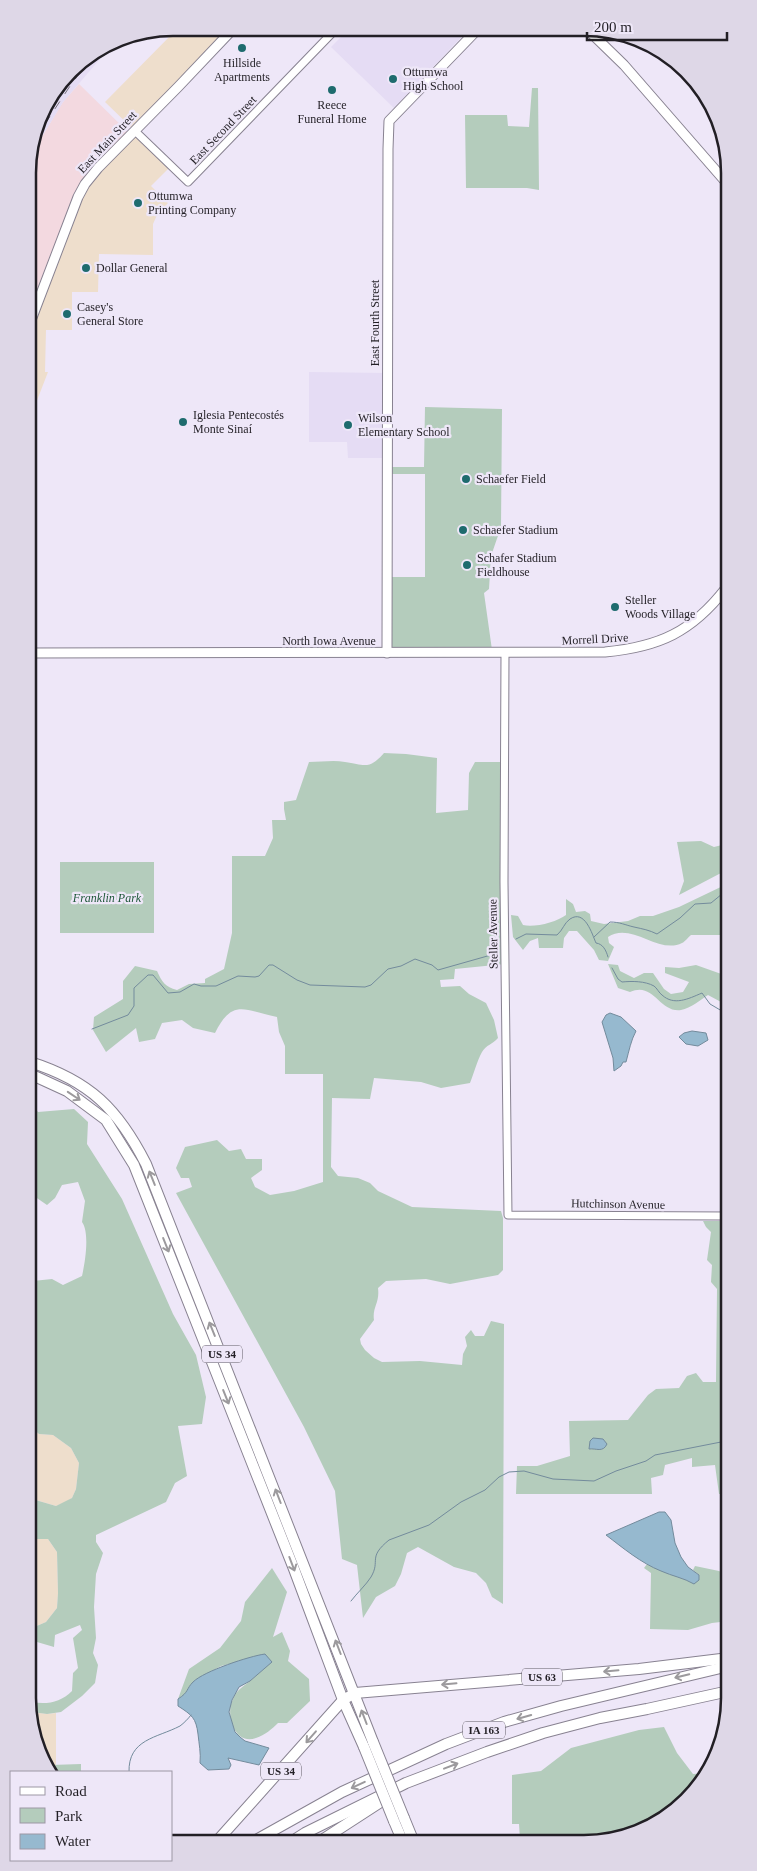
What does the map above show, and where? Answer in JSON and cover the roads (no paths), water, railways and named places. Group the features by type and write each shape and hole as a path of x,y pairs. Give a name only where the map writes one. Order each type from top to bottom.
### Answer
{"highway":[{"name":"US 34","path":"36,1064 54,1070 73,1080 111,1110 131,1135 146,1164 374,1742 399,1820 410,1835"},
{"name":"US 34","path":"36,1077 67,1091 106,1120 134,1165 291,1561 343,1700 222,1835"},
{"name":"US 63","path":"355,1693 639,1669 720,1659"},
{"name":"IA 163","path":"265,1835 342,1792 446,1744 504,1722 561,1706 720,1668"},
{"path":"355,1693 343,1700 399,1820 401,1835"},
{"path":"301,1835 406,1783 543,1733 600,1718 720,1693"},
{"path":"329,1835 406,1783"}],"main road":[{"name":"East Main Street","path":"37,305 71,215 85,184 98,168 226,36"},
{"name":"East Fourth Street","path":"387,653 389,121 471,36"},
{"path":"595,37 624,65 721,176"},
{"name":"Morrell Drive","path":"505,654 605,652 642,647 663,640 695,620 721,595"},
{"name":"North Iowa Avenue","path":"37,653 505,654"}],"street":[{"name":"East Second Street","path":"135,131 188,182 328,36"},
{"name":"Steller Avenue","path":"505,654 504,882 508,1215"},
{"name":"Hutchinson Avenue","path":"508,1215 720,1216"}],"water":[{"path":"610,1013 621,1017 636,1031 626,1062 623,1062 614,1071 613,1058 602,1022 606,1015"},
{"path":"692,1031 706,1033 708,1040 698,1046 686,1044 679,1037 684,1033"},
{"path":"593,1438 603,1439 607,1444 601,1449 589,1449 590,1441"},
{"path":"659,1512 665,1512 671,1520 675,1543 681,1557 688,1567 699,1575 699,1580 694,1584 646,1564 606,1535"},
{"path":"265,1654 272,1662 250,1681 239,1687 232,1700 229,1712 235,1732 240,1737 245,1741 269,1748 259,1765 228,1758 231,1765 229,1769 208,1770 200,1763 196,1724 190,1715 178,1706 178,1699 193,1682 207,1673"}],"waterway":[{"path":"594,937 610,922 620,923 657,934 680,918 695,904 711,903 721,895"},
{"path":"516,939 526,934 557,935 566,922 575,917 580,917 587,924 596,943 604,948 608,957"},
{"path":"92,1029 128,1015 134,1006 134,988 148,975 153,975 168,993 180,992 194,984 216,986 238,976 259,976 269,965 273,965 297,980 310,985 365,987 371,985 388,969 401,966 415,959 432,965 438,970 491,955 498,951"},
{"path":"612,968 618,979 622,982 650,984 662,995 676,1001 702,993 710,1004 720,1010"},
{"path":"351,1601 371,1577 375,1567 376,1555 389,1540 429,1525 461,1502 485,1490 499,1477 509,1472 524,1471 553,1479 594,1481 646,1461 655,1455 720,1442"},
{"path":"129,1771 133,1753 139,1746 153,1737 180,1726 191,1715"}],"railway":[{"path":"47,121 81,72"}],"place":[{"name":"Hillside Apartments","path":"242,48"},
{"name":"Ottumwa High School","path":"393,79"},
{"name":"Reece Funeral Home","path":"332,90"},
{"name":"Ottumwa Printing Company","path":"138,203"},
{"name":"Dollar General","path":"86,268"},
{"name":"Casey's General Store","path":"67,314"},
{"name":"Iglesia Pentecostés Monte Sinaí","path":"183,422"},
{"name":"Wilson Elementary School","path":"348,425"},
{"name":"Schaefer Field","path":"466,479"},
{"name":"Schaefer Stadium","path":"463,530"},
{"name":"Schafer Stadium Fieldhouse","path":"467,565"},
{"name":"Steller Woods Village","path":"615,607"}],"park label":[{"name":"Franklin Park","path":"107,898"}]}
